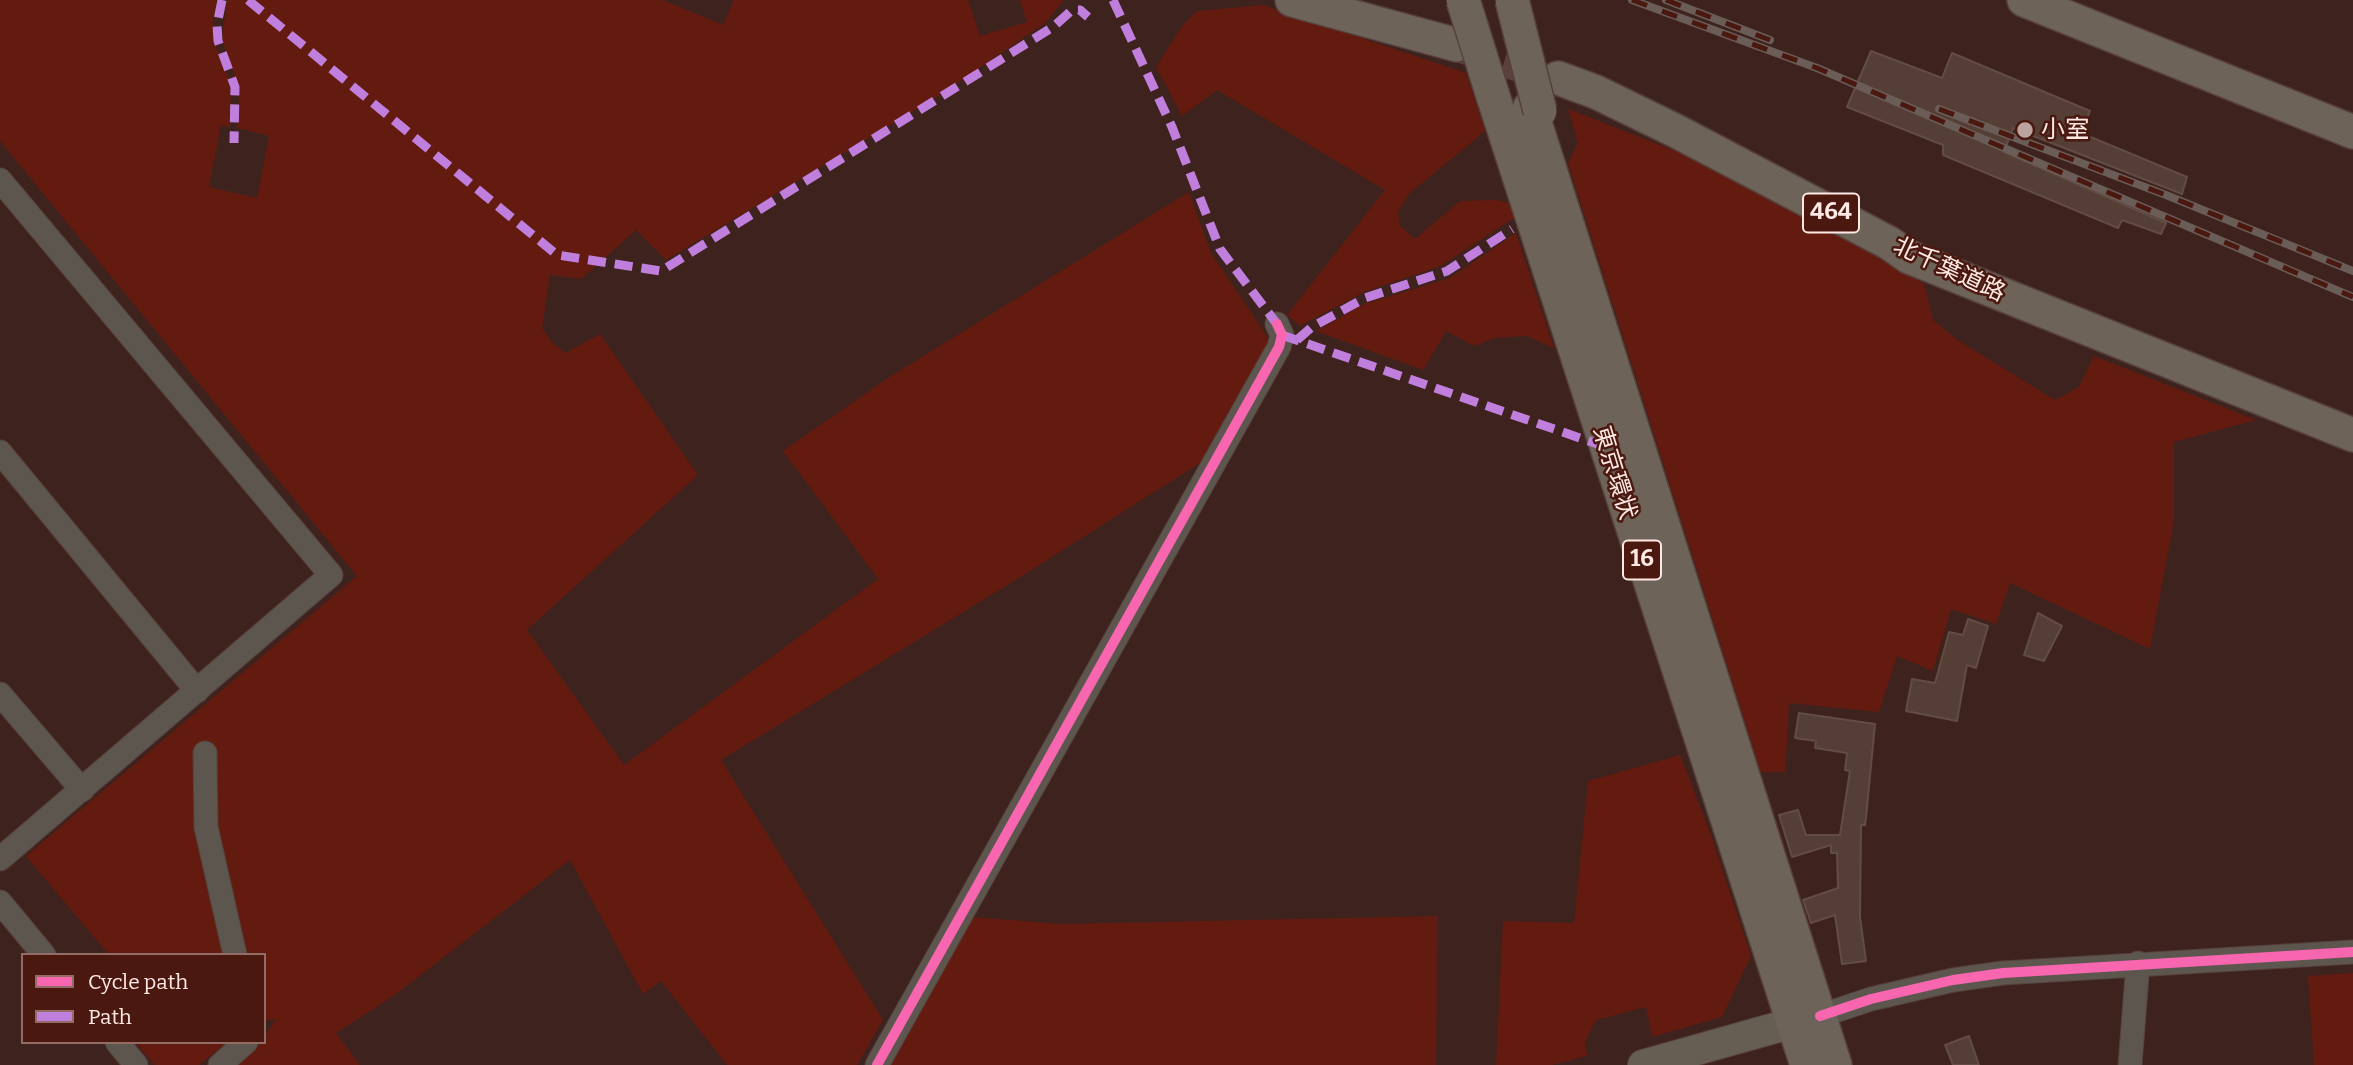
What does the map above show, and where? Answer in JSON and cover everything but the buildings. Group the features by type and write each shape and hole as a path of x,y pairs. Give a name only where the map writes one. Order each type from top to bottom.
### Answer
{"highway":[{"path":"1293,0 1457,45"},
{"name":"東京環状","path":"1463,0 1493,96 1806,1019 1835,1065"},
{"name":"東京環状","path":"1494,0 1535,109 1562,210 1806,1019 1807,1065"},
{"path":"1512,0 1535,109"},
{"path":"2024,0 2353,132"},
{"name":"北千葉道路","path":"1558,78 1596,92 1676,131 1889,243 1909,257 2353,435"}],"main road":[{"path":"1643,1065 1806,1019"}],"street":[{"path":"0,180 331,575 0,859"},
{"path":"877,1065 1279,347 1282,335 1277,324"},
{"path":"5,468 197,691"},
{"path":"0,694 82,790"},
{"path":"205,753 206,827 235,953"},
{"path":"0,902 42,953"},
{"path":"1806,1019 1871,999 1953,980 2003,973 2353,952"},
{"path":"2130,1065 2138,963"},
{"path":"119,1044 136,1065"},
{"path":"220,1065 244,1044"}],"shaded area":[{"path":"0,0 217,0 213,22 214,41 231,84 230,127 221,125 209,187 257,198 269,136 238,128 239,89 222,39 227,0 663,0 723,25 734,0 968,0 980,36 1027,22 1020,0 1064,0 1045,23 940,95 666,260 636,230 581,279 550,275 542,328 551,341 565,353 600,334 698,475 527,630 624,765 878,579 783,451 888,378 1189,192 1211,253 1267,336 1267,347 1203,461 1014,581 721,760 883,1020 857,1065 727,1065 661,981 643,994 570,860 392,997 336,1033 360,1065 232,1065 256,1044 266,1044 266,1034 276,1019 266,1021 266,953 107,953 26,856 357,576 0,141"},
{"path":"1263,5 1466,73 1485,131 1409,194 1398,212 1400,226 1415,239 1460,201 1497,200 1512,204 1514,218 1441,266 1364,292 1300,326 1287,315 1385,190 1217,90 1182,116 1156,67 1183,25 1197,11"},
{"path":"1568,109 1757,183 1793,201 1924,284 1933,320 1959,341 2055,400 2079,387 2094,356 2256,420 2174,442 2174,521 2150,649 2010,583 1996,624 1951,609 1933,671 1897,656 1879,712 1789,703 1785,772 1761,772 1568,163 1578,143"},
{"path":"1516,233 1554,348 1527,336 1494,338 1474,346 1446,331 1423,370 1316,331 1364,304 1450,278"},
{"path":"1680,755 1710,832 1751,956 1722,1017 1652,1037 1646,1007 1596,1020 1585,1042 1587,1056 1552,1065 1496,1065 1503,921 1574,923 1588,781"},
{"path":"1438,916 1436,1065 889,1065 972,917 1060,924"},
{"path":"2353,973 2353,1065 2314,1065 2308,976"},
{"path":"137,1044 225,1044 199,1065 155,1065"}],"tunnel":[{"path":"1457,45 1552,76"}],"railway":[{"path":"1632,0 1817,68 2353,297"},
{"path":"1666,0 1770,40"},
{"path":"1939,109 2166,195 2353,271"}],"marked path":[{"path":"222,0 217,25 218,41 235,87 234,143"},
{"path":"248,0 557,255 661,271 1053,27 1072,10 1080,10 1088,17"},
{"path":"1113,0 1172,127 1220,249 1277,324"},
{"path":"1297,340 1312,327 1365,298 1447,271 1512,229"},
{"path":"1282,335 1606,447"}],"cycle path":[{"path":"877,1065 1279,347 1282,335 1277,324"},
{"path":"1820,1016 1871,999 1953,980 2003,973 2353,952"}],"place":[{"name":"小室","path":"2025,130"}]}
